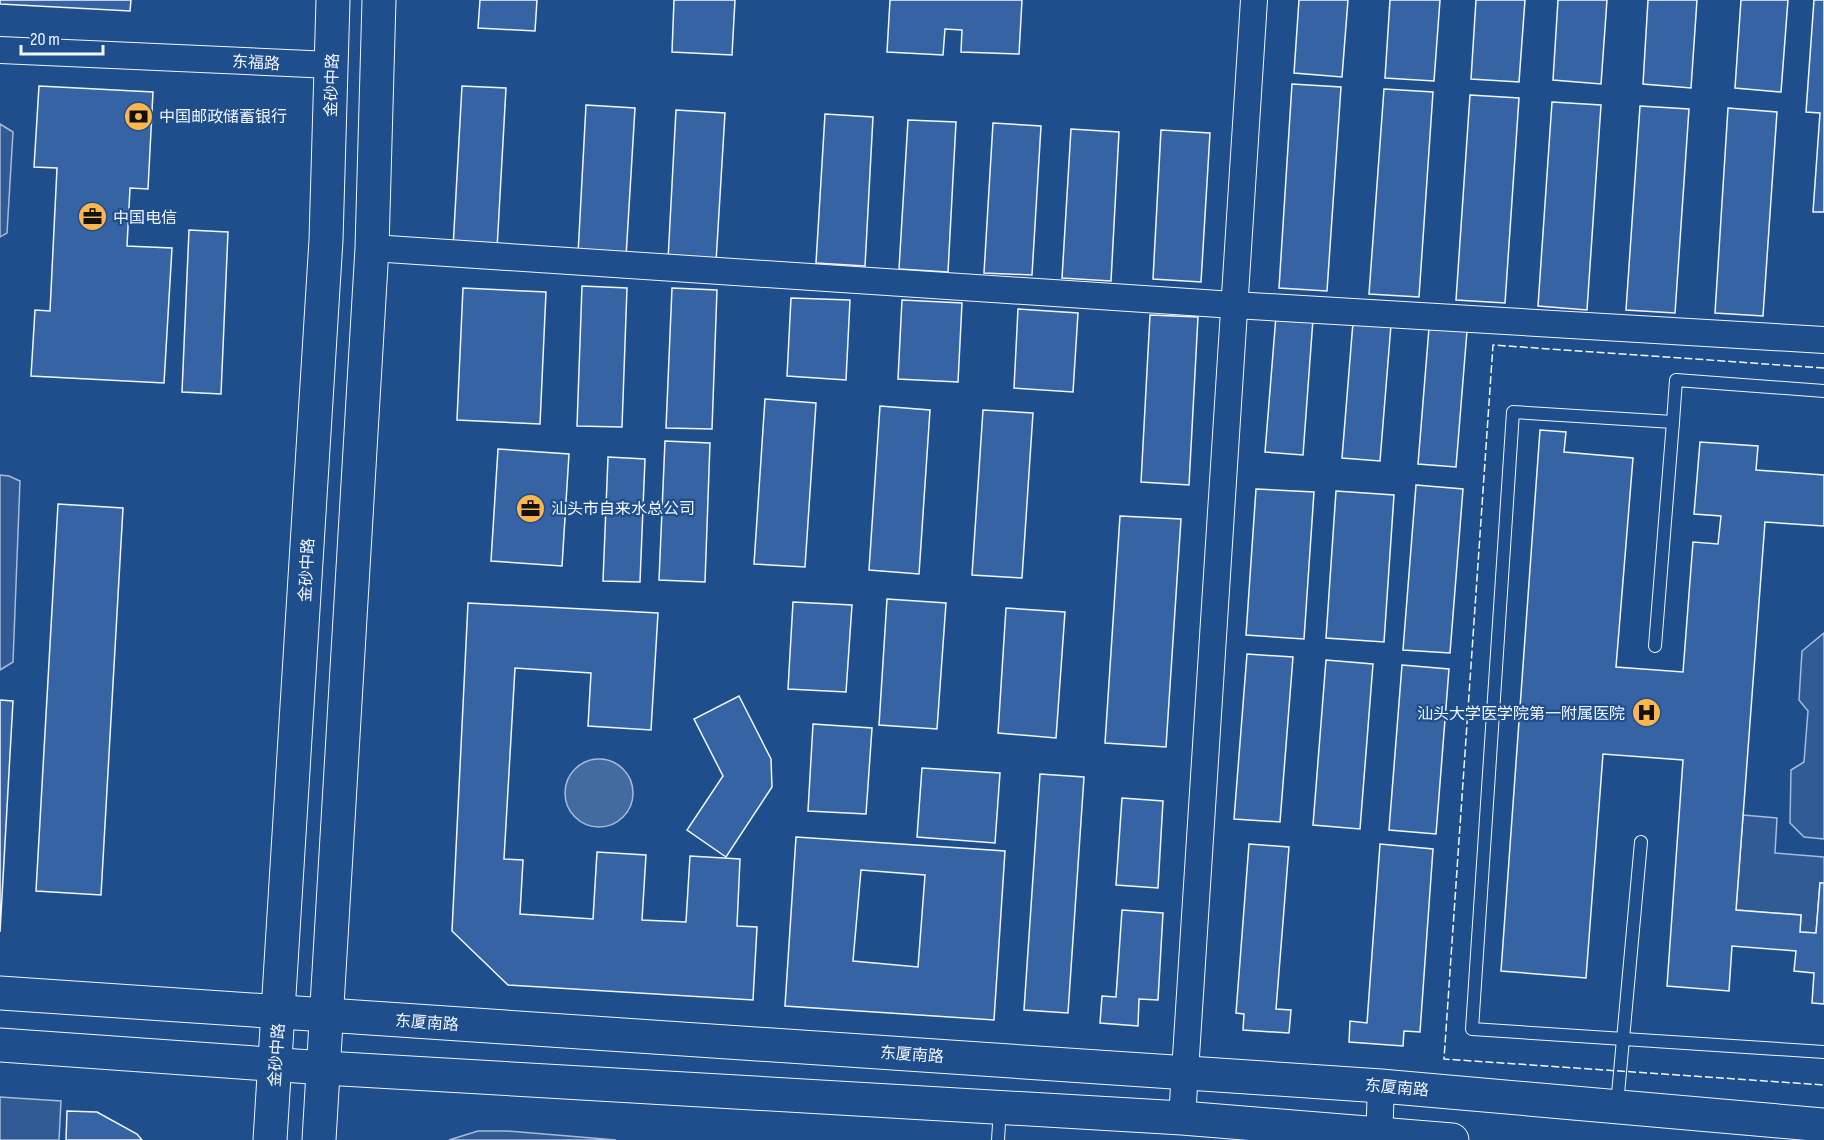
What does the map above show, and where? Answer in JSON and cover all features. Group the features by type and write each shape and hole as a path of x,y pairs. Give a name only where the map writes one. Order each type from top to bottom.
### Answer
{"street":[{"name":"金砂中路","path":"270,1140 326,240 333,0"},
{"path":"319,1140 372,248 378,0"},
{"path":"1182,1118 1254,0"},
{"name":"东福路","path":"0,50 332,65"},
{"path":"372,248 1234,305 1824,340"},
{"name":"东厦南路","path":"0,993 1381,1086 1824,1125"},
{"path":"0,1045 325,1068 1182,1118 1380,1137 1452,1140"},
{"path":"1380,1137 1381,1086"}],"lane":[{"path":"1655,646 1676,380 1824,391"},
{"path":"1673,422 1513,412 1473,1029 1824,1052"},
{"path":"1617,1106 1641,842"},
{"path":"998,1140 1000,1108"}],"shaded area":[{"path":"0,124 13,132 7,233 0,237"},
{"path":"0,475 20,481 13,662 0,670"},
{"path":"1824,633 1824,839 1804,837 1790,823 1791,770 1804,762 1808,711 1799,700 1802,651"},
{"path":"592,759 606,759 618,764 628,774 633,793 628,812 618,822 606,827 592,827 580,822 570,812 565,800 565,786 570,774 580,764"},
{"path":"1743,815 1777,818 1775,853 1824,857 1824,883 1820,883 1816,933 1800,932 1801,915 1736,910"},
{"path":"0,1097 61,1101 59,1140 0,1140"},
{"path":"478,1131 508,1131 616,1140 449,1140"}],"building":[{"path":"0,0 131,0 130,11 0,4"},
{"path":"480,0 537,0 535,31 478,28"},
{"path":"674,0 735,0 732,55 672,52"},
{"path":"890,0 1022,0 1019,54 961,52 962,30 945,29 943,55 887,52"},
{"path":"1299,0 1348,0 1342,77 1294,73"},
{"path":"1390,0 1440,0 1434,81 1385,78"},
{"path":"1476,0 1525,0 1519,82 1471,79"},
{"path":"1558,0 1607,0 1601,84 1553,80"},
{"path":"1648,0 1697,0 1691,88 1643,84"},
{"path":"1741,0 1788,0 1781,92 1735,88"},
{"path":"1814,0 1824,0 1824,212 1813,212 1820,113 1806,112"},
{"path":"1292,84 1341,87 1327,291 1279,288"},
{"name":"中国电信","path":"39,86 153,92 148,189 130,188 127,246 172,248 164,383 31,376 35,310 50,311 57,168 34,167"},
{"path":"462,86 506,88 497,249 453,248"},
{"path":"1384,89 1433,92 1419,297 1369,294"},
{"path":"1470,95 1519,98 1505,303 1456,300"},
{"path":"1552,102 1601,105 1587,310 1538,306"},
{"path":"586,105 635,108 626,257 578,254"},
{"path":"1640,106 1689,109 1675,313 1626,310"},
{"path":"1728,108 1777,112 1763,316 1715,313"},
{"path":"676,110 725,113 716,262 668,260"},
{"path":"825,114 873,117 865,266 816,263"},
{"path":"908,120 956,122 948,272 899,269"},
{"path":"993,123 1041,126 1032,275 984,273"},
{"path":"1071,129 1119,132 1111,281 1062,278"},
{"path":"1161,130 1210,133 1201,282 1153,279"},
{"path":"189,230 228,232 221,394 182,392"},
{"path":"582,286 627,288 622,427 577,426"},
{"path":"463,288 546,292 540,424 457,420"},
{"path":"672,288 717,290 712,429 666,428"},
{"path":"791,298 850,300 846,380 787,376"},
{"path":"902,300 962,303 958,382 898,379"},
{"path":"1018,309 1078,313 1073,392 1014,388"},
{"path":"1150,315 1198,317 1189,485 1141,482"},
{"path":"1276,316 1313,319 1303,455 1265,452"},
{"path":"1353,322 1391,325 1380,461 1342,458"},
{"path":"1429,328 1467,331 1456,467 1418,464"},
{"path":"765,399 816,403 805,567 754,564"},
{"path":"880,406 930,410 919,574 869,570"},
{"path":"983,410 1033,413 1022,578 972,575"},
{"path":"1540,430 1566,432 1564,452 1633,458 1616,667 1683,672 1693,542 1718,544 1721,516 1694,514 1700,442 1758,446 1756,470 1824,475 1824,526 1765,522 1736,910 1801,915 1800,932 1816,933 1820,883 1824,883 1824,1004 1812,1003 1814,973 1794,971 1796,951 1732,946 1729,991 1667,986 1683,760 1603,754 1586,978 1501,971"},
{"path":"665,441 710,443 705,582 659,580"},
{"name":"汕头市自来水总公司","path":"498,449 569,454 562,566 491,561"},
{"path":"608,457 645,459 640,582 603,581"},
{"path":"1416,485 1463,489 1450,653 1403,650"},
{"path":"1256,489 1314,492 1304,639 1246,635"},
{"path":"1336,491 1394,495 1384,642 1326,638"},
{"path":"58,504 123,508 101,895 36,891"},
{"path":"1120,516 1181,519 1166,747 1105,743"},
{"path":"887,599 946,603 937,729 879,725"},
{"path":"793,602 852,605 846,692 788,689"},
{"path":"468,603 658,613 651,730 588,726 591,673 515,668 504,859 523,860 520,914 593,919 597,852 646,855 642,920 686,922 690,856 740,859 737,926 757,927 753,1000 508,985 452,931"},
{"path":"1006,608 1065,612 1056,738 998,733"},
{"path":"1247,654 1293,657 1280,822 1234,819"},
{"path":"1326,660 1373,664 1360,829 1313,825"},
{"path":"1402,665 1449,669 1436,834 1389,830"},
{"path":"739,696 771,759 772,787 726,857 687,830 723,776 694,719"},
{"path":"0,700 13,701 0,932"},
{"path":"813,724 872,728 866,814 808,811"},
{"path":"922,768 1000,773 995,843 917,837"},
{"path":"1040,774 1084,777 1068,1013 1024,1010"},
{"path":"1122,798 1163,801 1158,888 1116,885"},
{"path":"796,837 1005,851 994,1020 785,1006","holes":["861,870 925,875 918,967 853,961"]},
{"path":"1249,844 1289,847 1276,1009 1291,1010 1289,1033 1243,1030 1244,1014 1236,1013"},
{"path":"1380,844 1433,849 1420,1032 1404,1031 1403,1046 1349,1042 1350,1021 1367,1023"},
{"path":"1122,910 1163,913 1158,1000 1139,999 1138,1026 1100,1023 1102,996 1116,997"},
{"path":"67,1111 97,1112 137,1134 142,1140 66,1140"}],"fence":[{"path":"1824,368 1493,345 1444,1059 1824,1085"}],"place":[{"name":"中国邮政储蓄银行","path":"138,116"},
{"name":"中国电信","path":"92,217"},
{"name":"汕头市自来水总公司","path":"530,508"},
{"name":"汕头大学医学院第一附属医院","path":"1646,713"}]}
